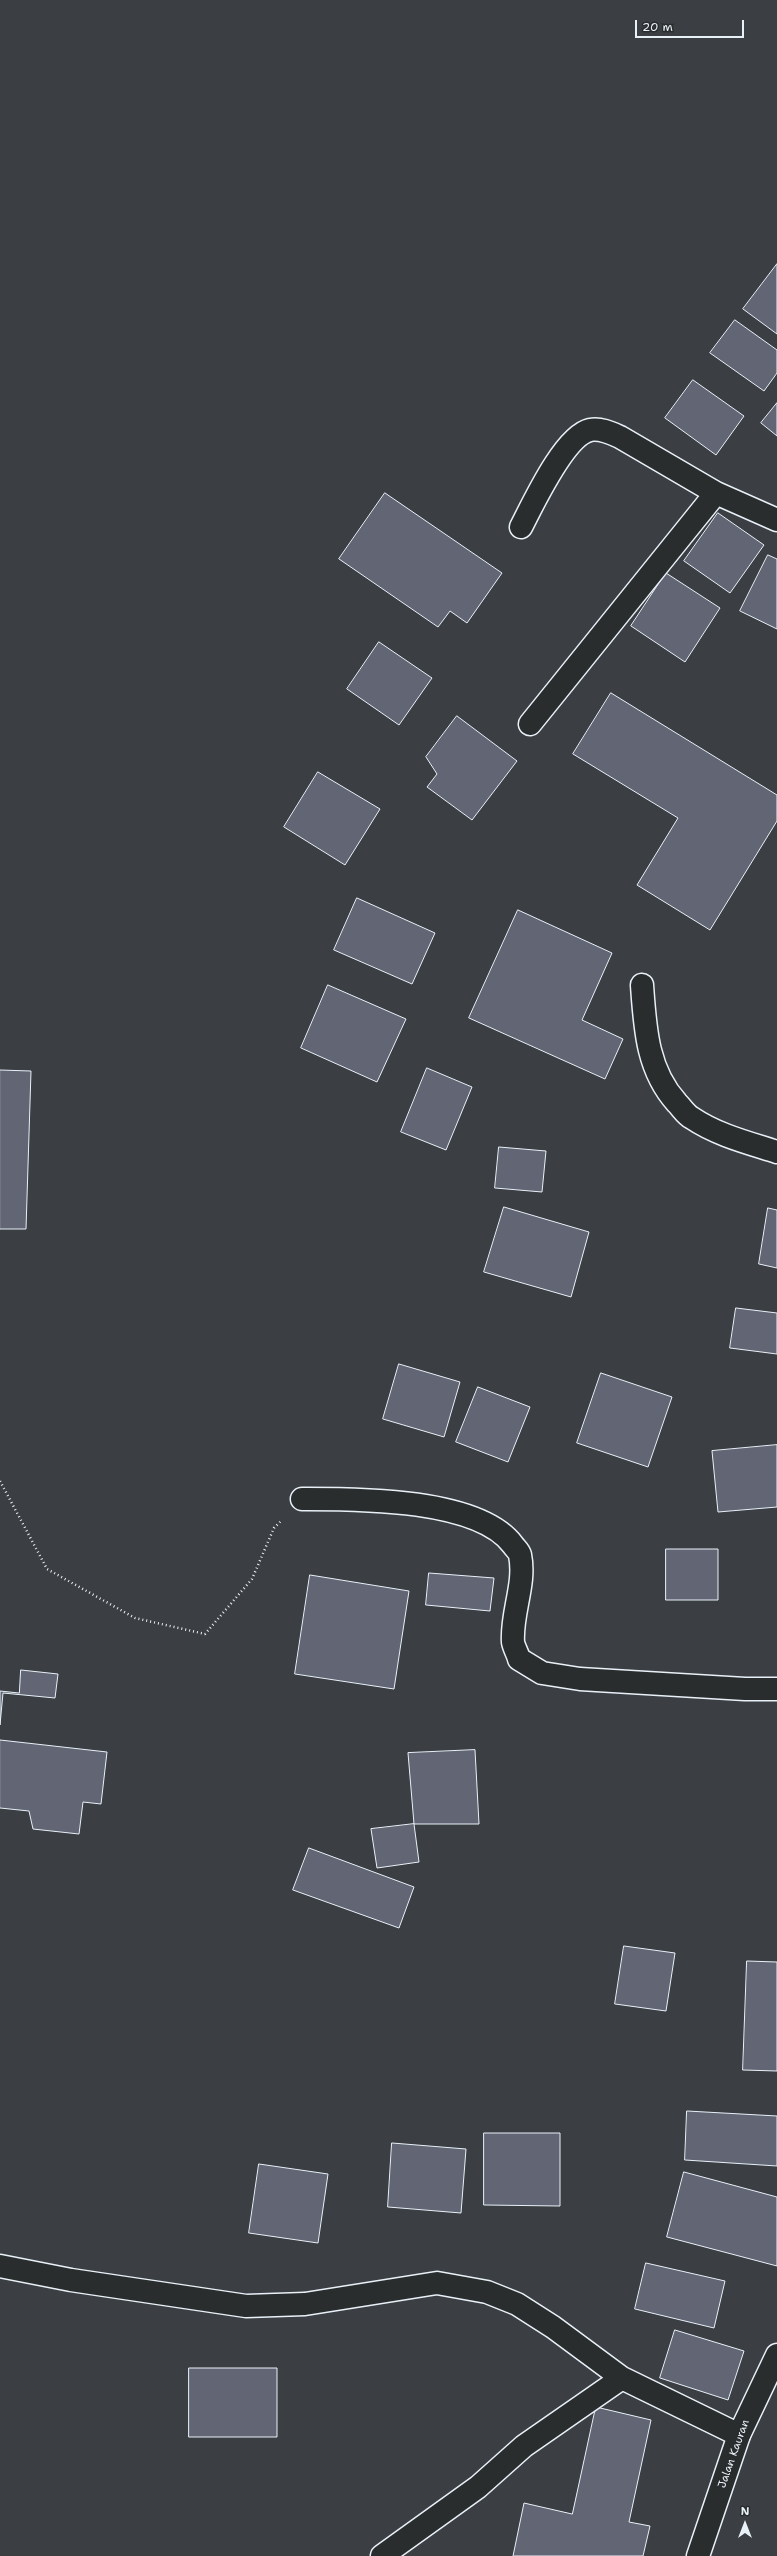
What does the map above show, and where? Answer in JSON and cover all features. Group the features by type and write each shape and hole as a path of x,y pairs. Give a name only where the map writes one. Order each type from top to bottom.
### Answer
{"street":[{"path":"521,527 551,468 575,440 590,430 603,430 620,437 716,493 777,520"},
{"path":"530,724 716,493"},
{"path":"642,985 645,1029 651,1059 666,1090 691,1118 734,1138 777,1152"},
{"path":"302,1499 366,1500 419,1506 456,1513 493,1527 508,1539 519,1553 521,1574 513,1642 519,1659 542,1672 580,1679 670,1685 777,1689"},
{"path":"0,2266 71,2280 246,2306 305,2304 437,2283 487,2292 517,2304 553,2327 622,2378 739,2435"},
{"name":"Jalan Kauran","path":"698,2556 739,2435 777,2355"},
{"path":"382,2556 478,2487 524,2446 622,2378"}],"path":[{"path":"0,1481 47,1569 135,1618 204,1634 252,1579 274,1528 302,1499"}],"building":[{"path":"777,264 777,334 743,309"},
{"path":"735,320 777,350 777,373 764,391 710,353"},
{"path":"693,380 744,416 716,455 665,418"},
{"path":"777,403 777,436 761,423"},
{"path":"385,493 502,573 467,623 450,611 438,627 339,559"},
{"path":"718,513 764,545 730,593 684,561"},
{"path":"768,555 777,559 777,629 740,611"},
{"path":"666,573 720,608 685,662 631,626"},
{"path":"379,642 432,678 399,725 347,689"},
{"path":"611,693 777,795 777,821 710,930 637,885 678,818 573,754"},
{"path":"457,716 517,761 472,820 427,787 437,774 426,757"},
{"path":"318,772 380,809 345,865 284,827"},
{"path":"357,898 435,933 412,984 334,950"},
{"path":"518,910 612,953 582,1020 623,1039 605,1079 469,1018"},
{"path":"328,985 406,1019 377,1082 301,1048"},
{"path":"427,1068 472,1087 446,1150 401,1132"},
{"path":"0,1070 31,1071 26,1229 0,1229"},
{"path":"499,1147 546,1151 542,1192 495,1188"},
{"path":"504,1207 589,1232 571,1297 484,1272"},
{"path":"768,1208 777,1210 777,1268 759,1264"},
{"path":"736,1308 777,1313 777,1354 730,1348"},
{"path":"399,1364 460,1382 444,1437 383,1419"},
{"path":"601,1373 672,1397 648,1467 577,1443"},
{"path":"478,1387 530,1407 508,1462 456,1442"},
{"path":"777,1445 777,1507 718,1512 712,1451"},
{"path":"666,1549 718,1549 718,1600 666,1600"},
{"path":"429,1573 494,1578 490,1611 426,1605"},
{"path":"310,1575 409,1591 394,1689 295,1674"},
{"path":"21,1670 58,1674 55,1698 3,1693 0,1725 0,1691 19,1693"},
{"path":"0,1740 107,1752 101,1804 83,1802 79,1834 33,1829 29,1811 0,1808"},
{"path":"475,1750 479,1824 414,1824 408,1753"},
{"path":"414,1824 419,1862 377,1868 371,1829"},
{"path":"309,1848 414,1887 399,1928 293,1890"},
{"path":"624,1946 675,1953 666,2011 615,2004"},
{"path":"747,1961 777,1962 777,2071 743,2070"},
{"path":"687,2111 777,2116 777,2166 685,2160"},
{"path":"484,2133 560,2133 560,2206 484,2205"},
{"path":"392,2143 466,2149 461,2213 388,2207"},
{"path":"259,2164 328,2174 318,2243 249,2233"},
{"path":"684,2172 777,2197 777,2266 667,2237"},
{"path":"646,2263 725,2281 714,2328 635,2309"},
{"path":"675,2330 744,2351 728,2400 660,2378"},
{"path":"189,2368 277,2368 277,2437 189,2437"},
{"path":"596,2407 651,2420 629,2522 650,2526 643,2556 513,2556 524,2503 572,2514"}]}
